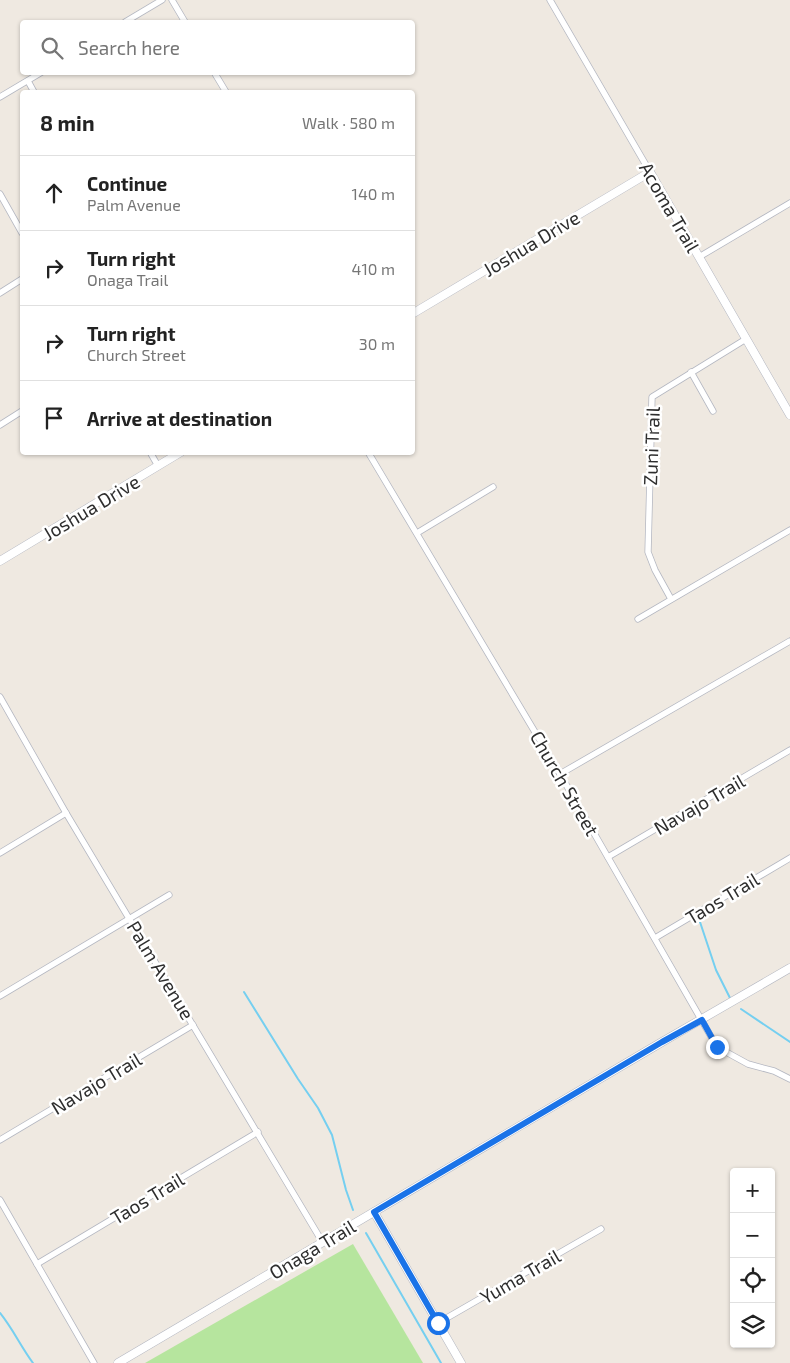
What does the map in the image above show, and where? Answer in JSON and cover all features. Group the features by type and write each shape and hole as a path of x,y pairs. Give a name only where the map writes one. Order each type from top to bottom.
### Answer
{"street":[{"path":"128,20 162,0"},
{"path":"172,0 184,20"},
{"name":"Acoma Trail","path":"550,0 790,415"},
{"path":"0,97 37,75"},
{"path":"216,75 225,90"},
{"path":"28,81 33,90"},
{"name":"Joshua Drive","path":"415,312 650,172"},
{"path":"0,194 20,229"},
{"path":"699,257 790,203"},
{"path":"0,293 20,280"},
{"name":"Zuni Trail","path":"671,599 655,570 648,552 652,397 746,339"},
{"path":"691,372 713,411"},
{"path":"0,425 20,412"},
{"path":"152,455 158,466"},
{"name":"Joshua Drive","path":"0,561 176,455"},
{"name":"Church Street","path":"370,455 560,774 717,1047 748,1064 774,1071 790,1079"},
{"path":"417,533 493,487"},
{"path":"638,618 788,532 790,540"},
{"path":"560,774 790,641"},
{"name":"Palm Avenue","path":"0,697 2,707 323,1243"},
{"name":"Navajo Trail","path":"608,857 790,750"},
{"path":"0,853 66,813"},
{"name":"Taos Trail","path":"655,938 790,858"},
{"path":"0,996 169,895"},
{"name":"Onaga Trail","path":"118,1363 790,968"},
{"name":"Navajo Trail","path":"0,1140 193,1025"},
{"name":"Taos Trail","path":"37,1264 258,1132"},
{"path":"0,1200 94,1363"},
{"path":"374,1212 461,1363"},
{"name":"Yuma Trail","path":"438,1323 601,1229"}],"green space":[{"path":"353,1244 423,1363 145,1363"}],"waterway":[{"path":"699,919 716,970 730,998"},
{"path":"244,992 318,1108 332,1135 353,1210"},
{"path":"741,1009 790,1042"},
{"path":"366,1233 441,1363"},
{"path":"0,1313 33,1363"}],"route":[{"path":"438,1323 374,1212 702,1020 717,1047"}]}
